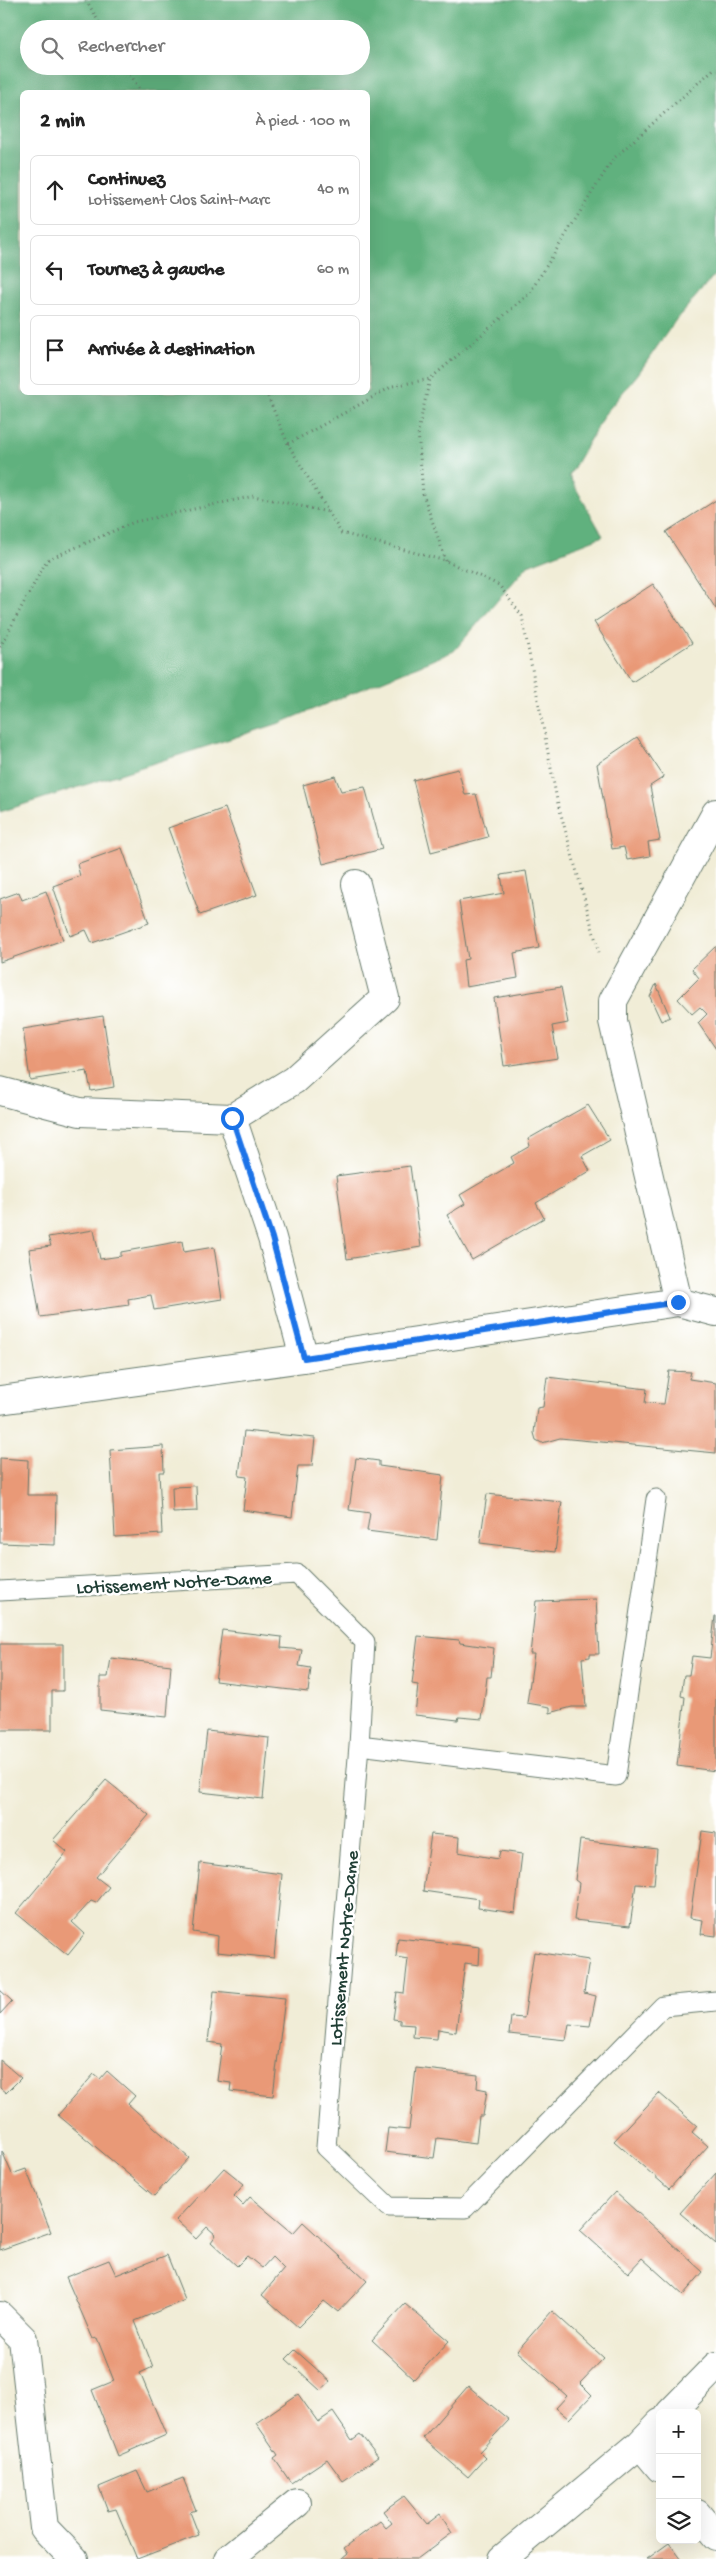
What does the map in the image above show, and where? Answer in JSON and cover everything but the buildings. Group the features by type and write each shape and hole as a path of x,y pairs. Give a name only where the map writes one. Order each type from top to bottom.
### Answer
{"street":[{"path":"678,1302 613,1021 613,1001 716,813"},
{"path":"0,1091 80,1112 232,1118 294,1080 385,998 356,884"},
{"path":"232,1118 272,1238 304,1358"},
{"path":"0,1400 304,1358 678,1302 716,1312"},
{"path":"0,2316 23,2339 44,2528 74,2559"},
{"path":"674,2409 716,2366"},
{"path":"502,2559 640,2444 656,2428"},
{"path":"640,2444 656,2463"},
{"path":"228,2559 298,2502"},
{"path":"701,2519 716,2537"}],"lane":[{"path":"359,1745 616,1776 656,1499"},
{"name":"Lotissement Notre-Dame","path":"0,1591 297,1574 365,1642 359,1745 326,2147 389,2207 465,2208 663,2006 716,2001"}],"path":[{"path":"86,0 98,20"},
{"path":"288,444 393,386 430,379 529,294 613,160 716,67"},
{"path":"131,75 140,90"},
{"path":"430,379 418,431 423,494 446,561"},
{"path":"267,395 288,444 342,533 446,561 499,585 522,616 557,800 613,1001"},
{"path":"0,647 47,560 134,522 254,496 328,512"}],"green space":[{"path":"0,0 716,0 716,273 675,321 638,374 604,415 569,476 603,536 528,565 454,651 280,723 0,812"}],"route":[{"path":"232,1118 272,1238 304,1358 678,1302"}]}
